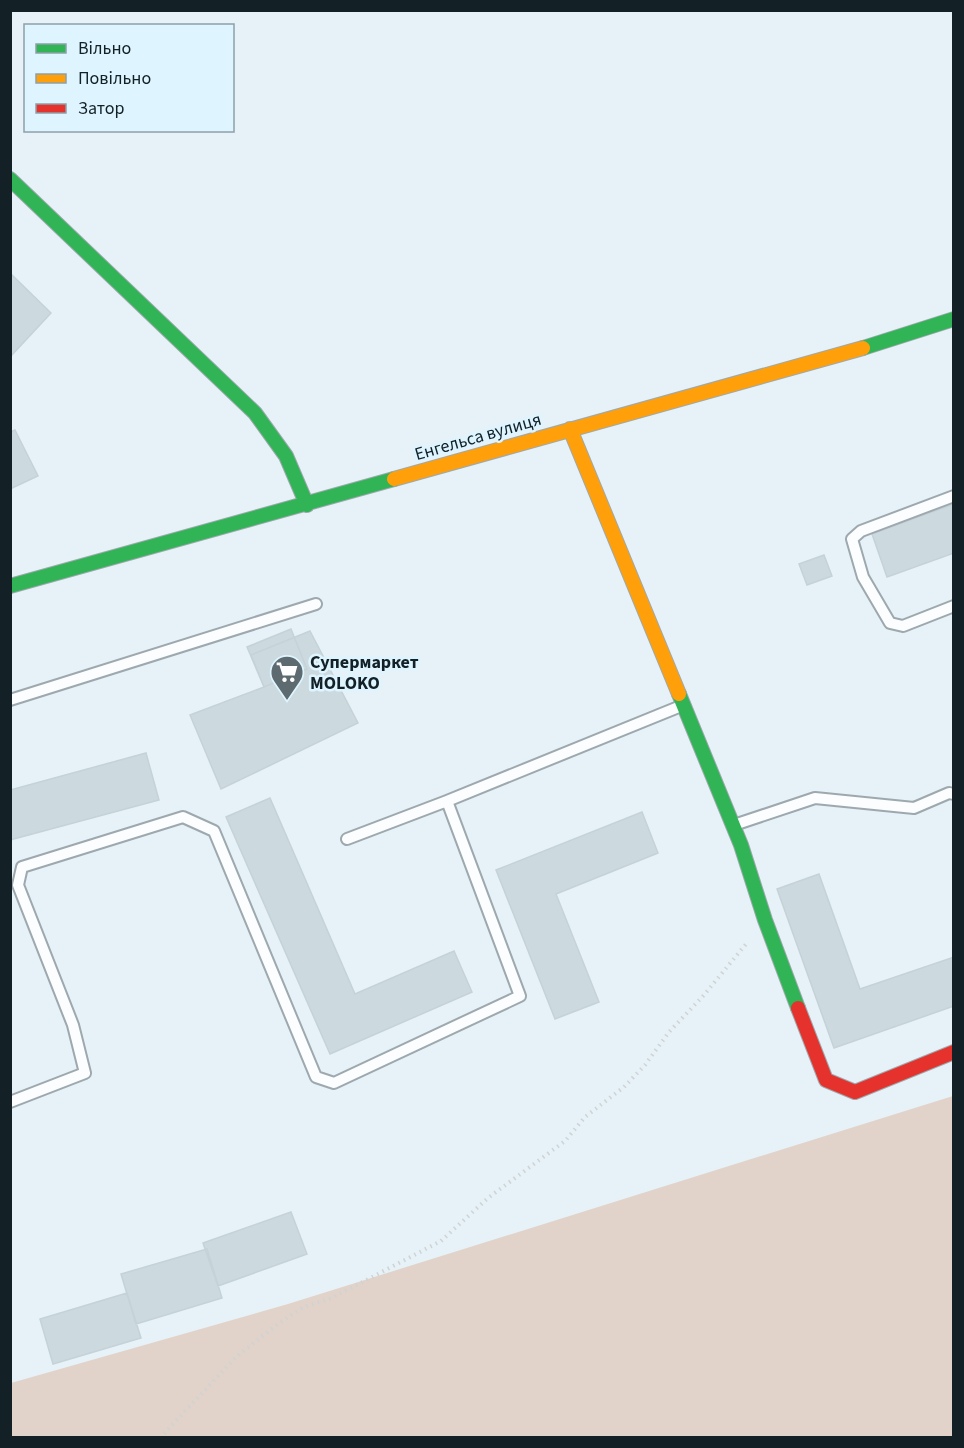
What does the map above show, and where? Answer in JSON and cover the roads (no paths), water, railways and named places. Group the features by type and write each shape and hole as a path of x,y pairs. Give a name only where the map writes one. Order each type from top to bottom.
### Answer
{"street":[{"path":"10,179 255,413 286,456 307,505"},
{"name":"Енгельса вулиця","path":"10,586 910,335 954,319"},
{"path":"570,429 733,825 765,920 826,1080 840,1088 855,1092 954,1052"}],"lane":[{"path":"954,496 861,531 852,539 863,577 890,623 903,626 954,606"},
{"path":"10,700 316,604"},
{"path":"347,839 683,705"},
{"path":"733,825 815,798 914,808 949,793 954,794"},
{"path":"10,1102 85,1073 73,1025 18,885 22,867 183,817 214,831 316,1077 334,1083 520,996 447,801"}],"place":[{"name":"Супермаркет MOLOKO","path":"287,701"}]}
